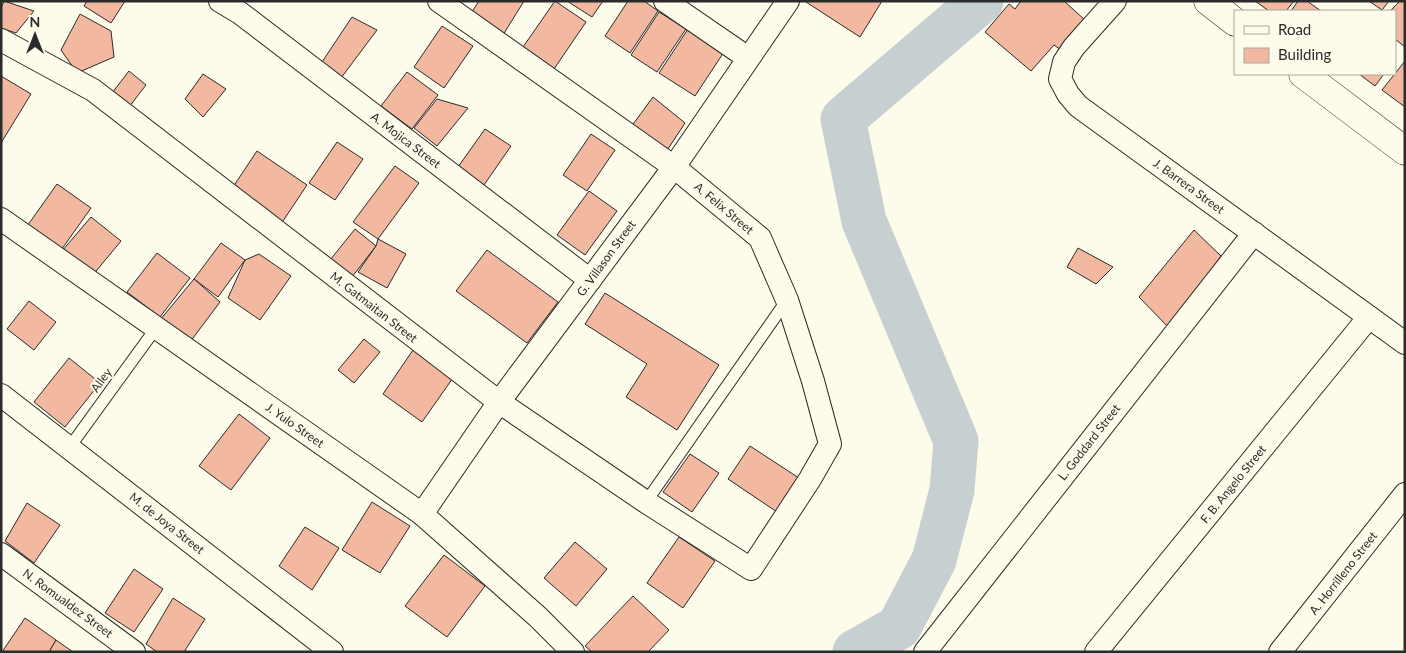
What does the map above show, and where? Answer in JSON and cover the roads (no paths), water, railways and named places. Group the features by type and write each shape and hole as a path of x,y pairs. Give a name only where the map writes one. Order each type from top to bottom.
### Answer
{"street":[{"name":"A. Mojica Street","path":"220,1 240,13 590,280"},
{"name":"A. Felix Street","path":"439,1 674,166 760,238 787,300 813,381 830,444 810,479 752,569"},
{"path":"664,1 748,58"},
{"name":"G. Villason Street","path":"422,514 499,402 674,166 788,1"},
{"name":"J. Barrera Street","path":"1115,1 1074,47 1064,62 1060,79 1068,94 1078,106 1405,343"},
{"path":"1208,1 1234,21"},
{"name":"M. Gatmaitan Street","path":"1,40 93,90 499,402 646,502 752,569"},
{"path":"1304,75 1405,151"},
{"name":"J. Yulo Street","path":"1,219 422,514 538,617 573,652"},
{"name":"L. Goddard Street","path":"925,652 1254,233"},
{"name":"F. B. Angelo Street","path":"1096,652 1369,317"},
{"name":"M. de Joya Street","path":"1,395 332,652"},
{"name":"A. Horrilleno Street","path":"1280,652 1405,494"},
{"name":"N. Romualdez Street","path":"1,554 134,652"}],"lane":[{"path":"646,502 787,300"},
{"name":"Alley","path":"69,448 156,328"}],"waterway":[{"path":"855,652 899,627 934,560 952,490 956,441 864,221 843,119 981,1"}]}
